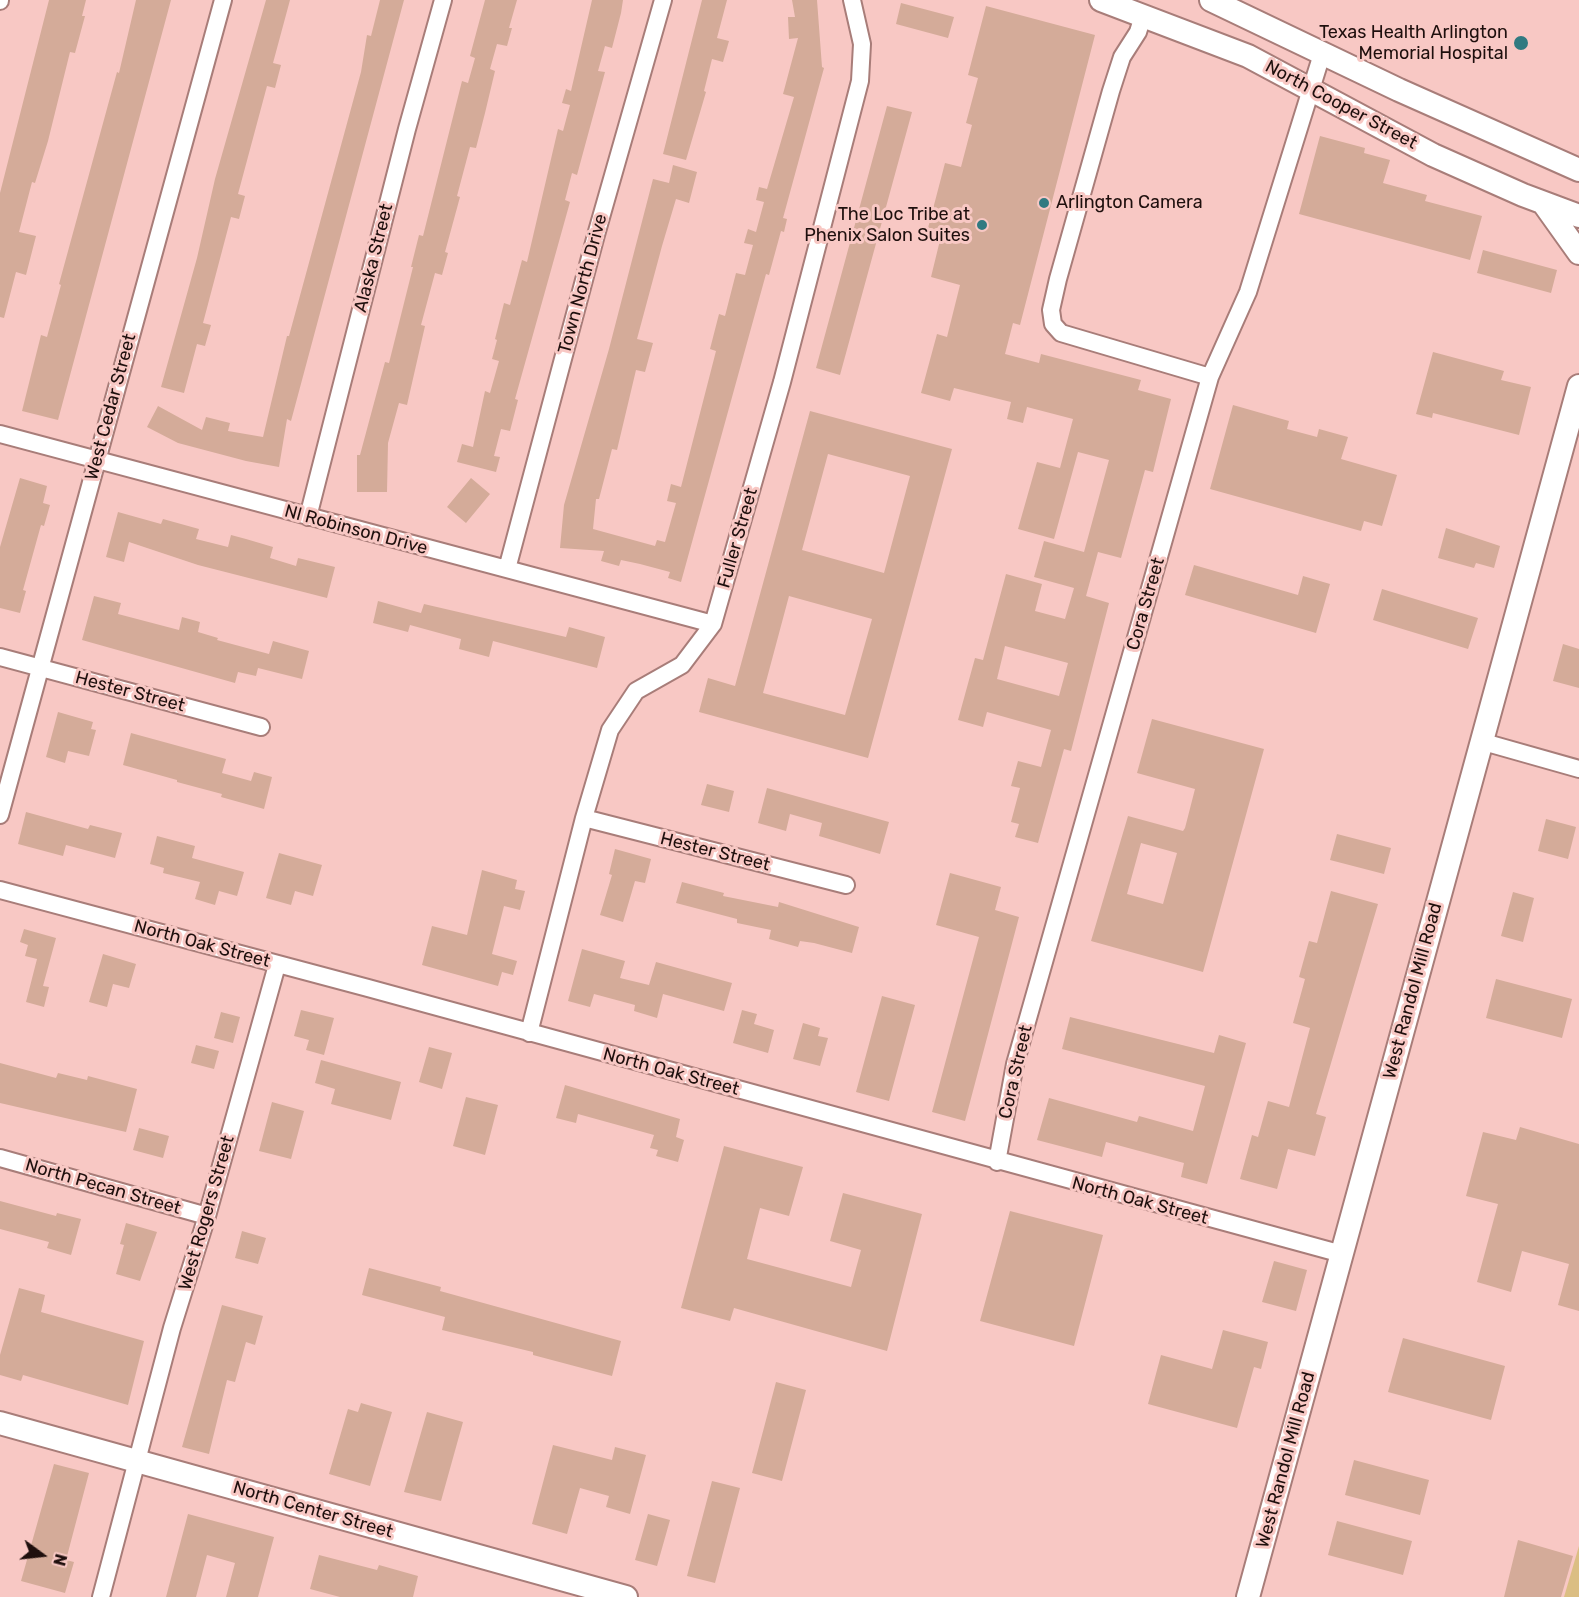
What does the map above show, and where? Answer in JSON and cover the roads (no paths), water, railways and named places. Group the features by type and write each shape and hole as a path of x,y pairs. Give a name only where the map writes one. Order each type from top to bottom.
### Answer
{"main road":[{"name":"North Cooper Street","path":"1101,0 1248,56 1313,88 1433,155 1579,216"},
{"name":"North Cooper Street","path":"1211,0 1322,54 1579,170"},
{"path":"1543,202 1579,253"},
{"name":"West Randol Mill Road","path":"1248,1597 1480,741 1579,386"},
{"name":"North Center Street","path":"0,1423 626,1597"}],"street":[{"name":"West Cedar Street","path":"0,815 223,0"},
{"name":"Alaska Street","path":"308,517 442,0"},
{"name":"Town North Drive","path":"507,569 596,235 663,0"},
{"name":"Fuller Street","path":"529,1033 584,818 610,730 636,691 682,665 713,624 782,382 860,81 862,44 852,0"},
{"path":"1143,16 1138,32 1122,57 1111,91 1058,279 1051,310 1053,324 1061,333 1210,377"},
{"name":"Cora Street","path":"997,1162 1015,1064 1210,377 1248,292 1322,54"},
{"name":"Nl Robinson Drive","path":"0,434 713,624"},
{"name":"Hester Street","path":"0,657 261,727"},
{"path":"1480,741 1579,769"},
{"name":"Hester Street","path":"584,818 846,885"},
{"name":"North Oak Street","path":"0,890 1342,1254"},
{"name":"West Rogers Street","path":"101,1597 172,1328 207,1216 277,964"},
{"name":"North Pecan Street","path":"0,1158 207,1216"}],"place":[{"name":"Texas Health Arlington Memorial Hospital","path":"1521,43"},
{"name":"Arlington Camera","path":"1044,203"},
{"name":"The Loc Tribe at Phenix Salon Suites","path":"982,225"}]}
